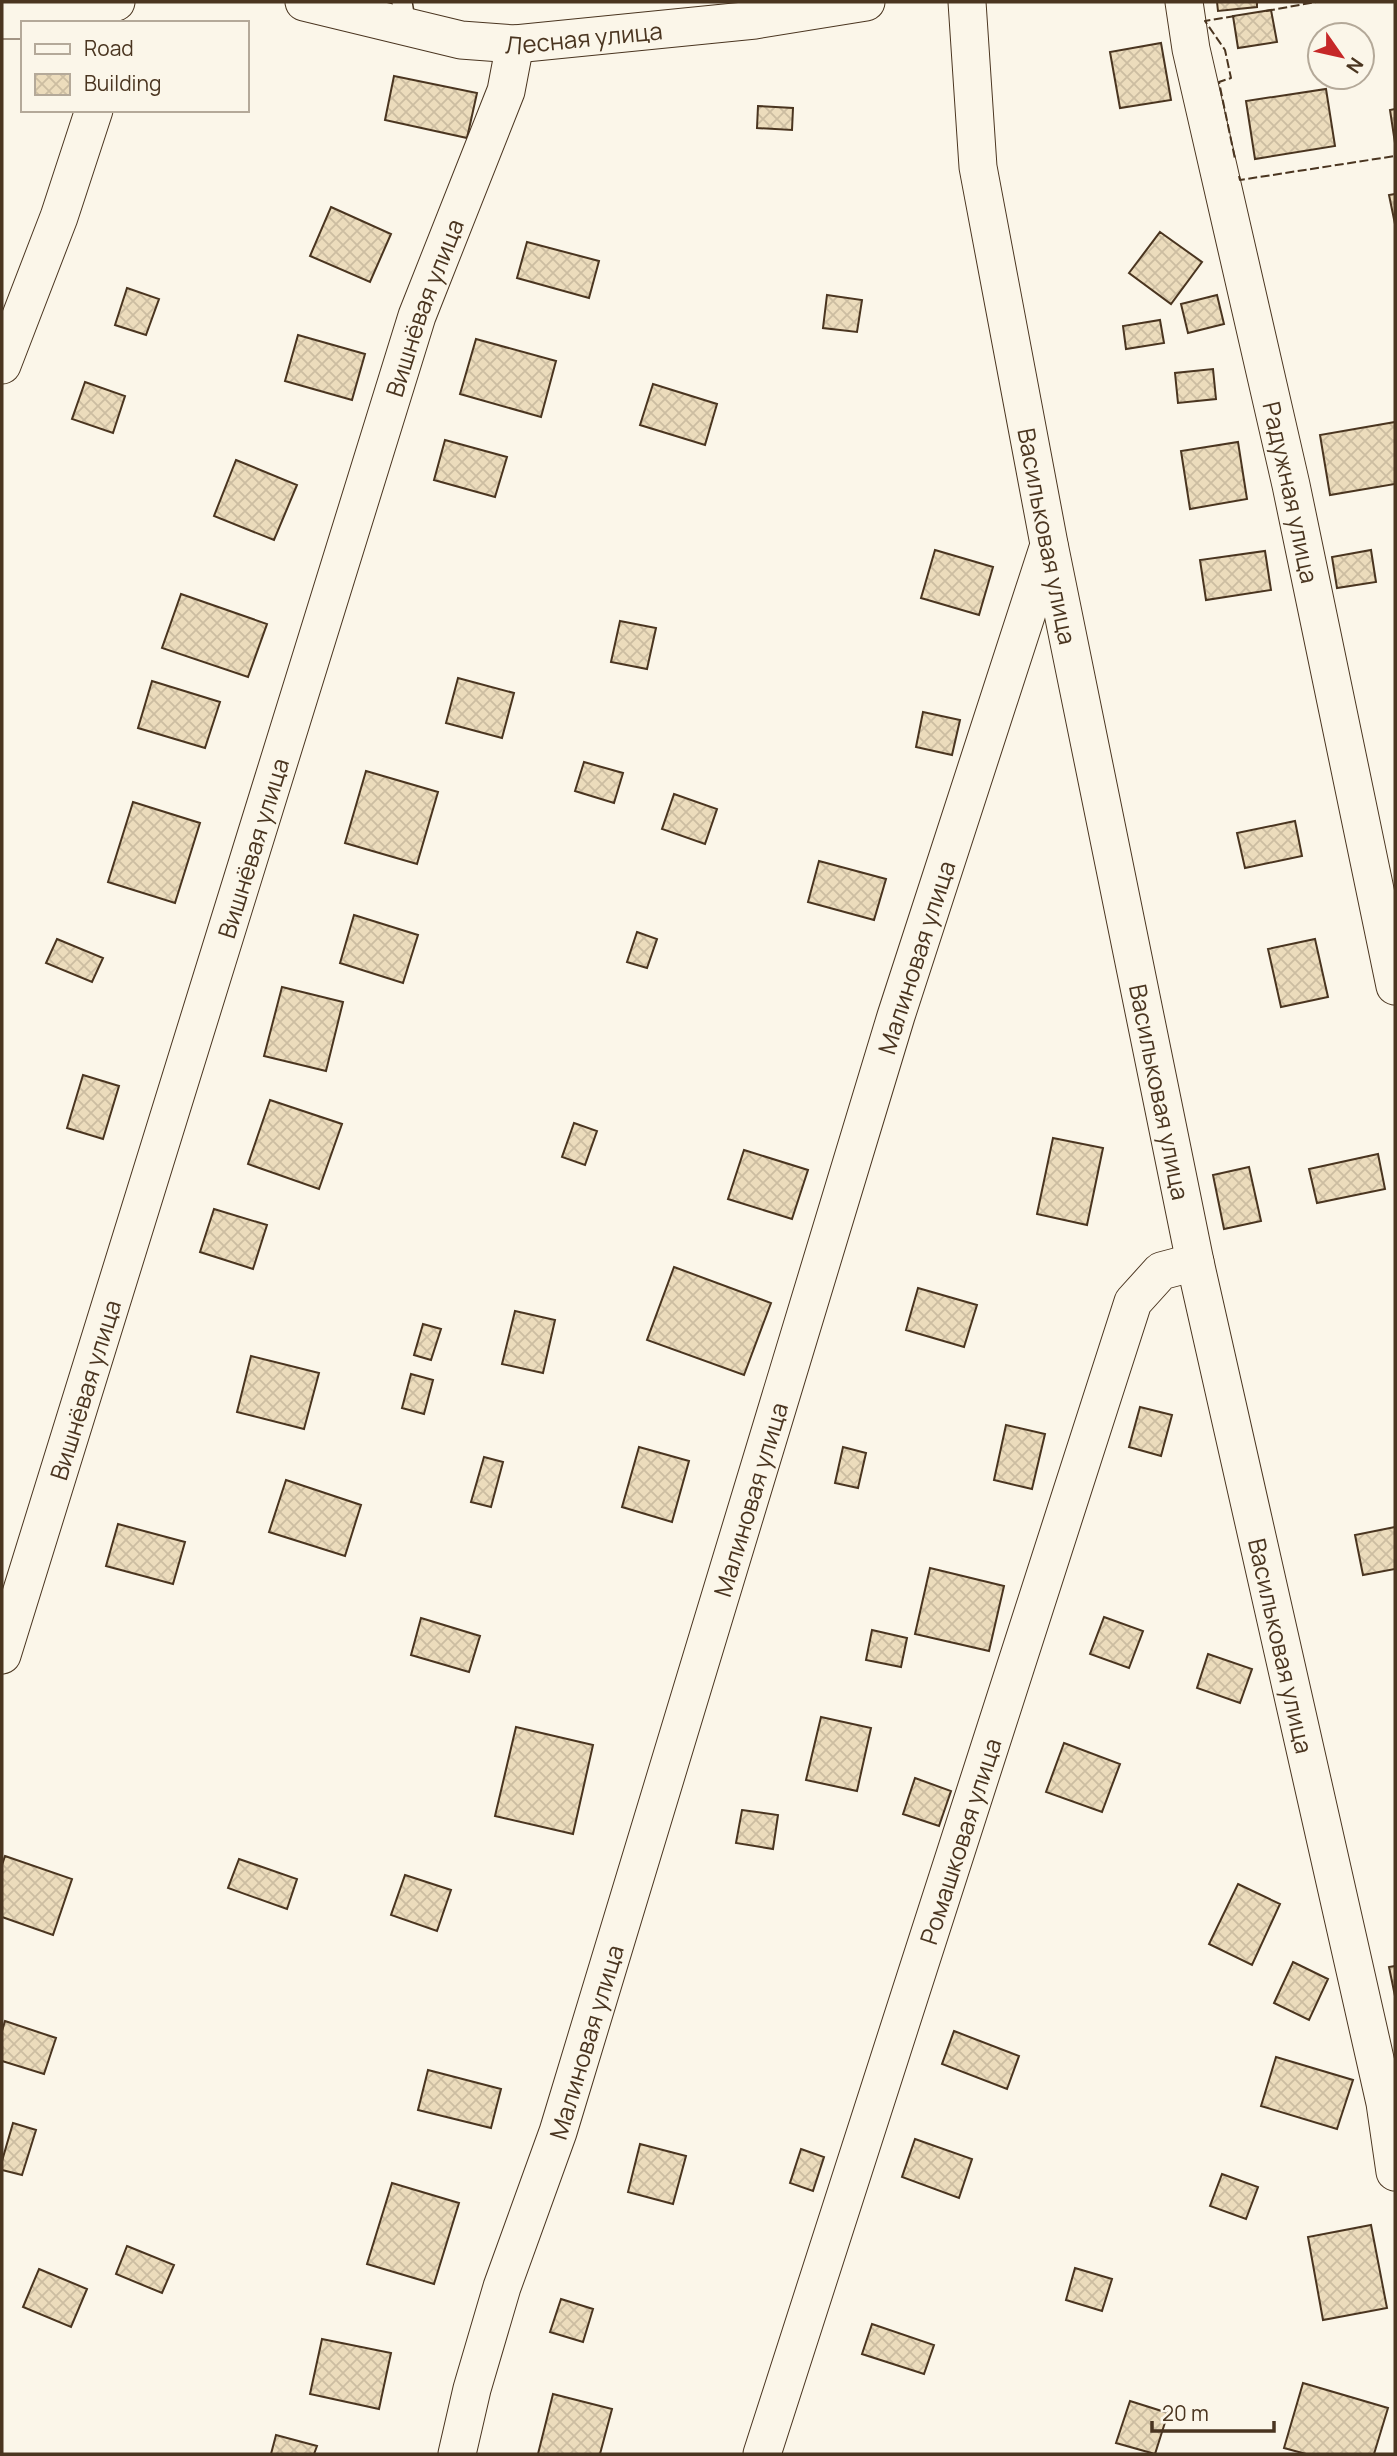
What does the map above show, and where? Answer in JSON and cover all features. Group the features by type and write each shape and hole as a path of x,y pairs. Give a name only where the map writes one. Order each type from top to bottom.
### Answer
{"street":[{"path":"2,20 46,20 117,2 115,21"},
{"name":"Лесная улица","path":"304,2 404,14 461,40 514,44 754,11 866,2"},
{"name":"Васильковая улица","path":"967,2 978,167 1049,544 1195,1262 1385,2103 1395,2172"},
{"name":"Радужная улица","path":"1184,2 1195,63 1291,485 1395,986"},
{"name":"Вишнёвая улица","path":"2,1655 417,316 506,91 514,44"},
{"path":"2,365 59,217 93,112"},
{"name":"Малиновая улица","path":"457,2454 472,2389 502,2287 558,2132 897,1016 1049,544"},
{"name":"Ромашковая улица","path":"762,2454 1133,1302 1161,1271 1195,1262"}],"building":[{"path":"1217,2 1257,2 1257,7 1218,11"},
{"path":"1271,10 1277,42 1238,48 1233,16"},
{"path":"1161,43 1171,100 1120,108 1110,52"},
{"path":"394,76 477,93 467,138 385,120"},
{"path":"1326,91 1335,146 1255,159 1246,101"},
{"path":"758,106 793,108 792,130 757,128"},
{"path":"1395,109 1395,143 1390,110"},
{"path":"1395,194 1395,224 1389,195"},
{"path":"331,207 391,234 370,282 310,256"},
{"path":"1160,232 1202,262 1171,304 1129,273"},
{"path":"527,242 599,261 589,298 517,278"},
{"path":"127,288 159,299 146,335 115,325"},
{"path":"827,295 862,300 857,332 823,328"},
{"path":"1217,295 1224,324 1188,333 1181,304"},
{"path":"1160,320 1164,343 1126,349 1123,326"},
{"path":"298,335 365,354 352,400 285,381"},
{"path":"476,339 556,361 541,417 460,394"},
{"path":"1213,369 1216,399 1178,403 1175,373"},
{"path":"85,382 125,396 113,433 72,419"},
{"path":"653,384 717,404 705,445 640,425"},
{"path":"1395,422 1395,484 1330,495 1320,435"},
{"path":"445,440 507,457 495,497 434,480"},
{"path":"1238,442 1247,499 1190,509 1181,451"},
{"path":"236,460 297,485 274,540 214,516"},
{"path":"935,550 993,567 979,615 921,598"},
{"path":"1371,550 1376,582 1337,588 1332,557"},
{"path":"1265,551 1271,590 1206,600 1200,560"},
{"path":"181,594 267,624 248,677 162,648"},
{"path":"620,621 656,628 647,669 611,662"},
{"path":"458,678 514,693 502,738 446,723"},
{"path":"152,681 220,702 205,748 138,728"},
{"path":"923,712 960,720 952,755 916,747"},
{"path":"584,762 623,773 614,803 575,791"},
{"path":"366,771 438,792 417,864 345,843"},
{"path":"674,794 717,809 705,844 662,829"},
{"path":"133,802 200,823 175,903 108,882"},
{"path":"1295,821 1302,856 1245,868 1237,833"},
{"path":"819,861 886,879 874,920 808,902"},
{"path":"354,915 418,935 403,983 340,963"},
{"path":"637,932 657,939 647,968 627,962"},
{"path":"57,939 103,958 92,982 46,963"},
{"path":"1315,939 1328,997 1281,1007 1268,949"},
{"path":"282,987 343,1002 326,1071 264,1056"},
{"path":"83,1075 119,1086 103,1139 67,1128"},
{"path":"270,1100 342,1124 319,1189 248,1164"},
{"path":"574,1123 597,1131 585,1165 562,1157"},
{"path":"1053,1138 1103,1148 1087,1225 1037,1214"},
{"path":"744,1150 808,1170 792,1219 728,1199"},
{"path":"1378,1154 1385,1189 1317,1203 1309,1169"},
{"path":"1249,1167 1261,1221 1224,1229 1213,1175"},
{"path":"214,1209 267,1225 253,1269 200,1252"},
{"path":"674,1267 771,1303 744,1375 647,1340"},
{"path":"918,1288 977,1305 964,1347 906,1330"},
{"path":"515,1311 555,1320 543,1373 502,1364"},
{"path":"423,1324 441,1329 431,1360 414,1355"},
{"path":"251,1356 319,1373 304,1429 237,1412"},
{"path":"411,1374 433,1380 424,1414 402,1408"},
{"path":"1140,1407 1172,1415 1161,1456 1129,1447"},
{"path":"1006,1425 1045,1434 1032,1489 994,1480"},
{"path":"639,1447 689,1461 672,1522 622,1507"},
{"path":"843,1447 866,1453 858,1488 835,1483"},
{"path":"484,1457 503,1462 491,1507 471,1502"},
{"path":"286,1480 361,1505 345,1556 269,1532"},
{"path":"118,1524 185,1542 173,1584 106,1566"},
{"path":"1395,1527 1395,1569 1363,1575 1355,1535"},
{"path":"930,1568 1004,1586 989,1651 915,1634"},
{"path":"1104,1617 1143,1631 1129,1668 1090,1654"},
{"path":"421,1618 480,1636 469,1672 411,1655"},
{"path":"872,1630 907,1638 901,1667 866,1660"},
{"path":"1208,1654 1252,1669 1240,1703 1197,1688"},
{"path":"821,1717 871,1728 857,1791 806,1780"},
{"path":"516,1727 593,1745 573,1834 495,1816"},
{"path":"1064,1743 1120,1764 1102,1812 1046,1792"},
{"path":"915,1778 951,1791 939,1826 903,1814"},
{"path":"742,1810 778,1815 773,1849 736,1843"},
{"path":"5,1856 72,1879 53,1935 2,1917 2,1865"},
{"path":"239,1859 297,1879 287,1909 228,1888"},
{"path":"405,1875 451,1890 437,1931 391,1915"},
{"path":"1238,1884 1280,1904 1252,1965 1209,1944"},
{"path":"1293,1962 1328,1979 1309,2020 1274,2003"},
{"path":"1395,1966 1395,1996 1389,1967"},
{"path":"5,2021 56,2038 44,2074 2,2061 2,2031"},
{"path":"954,2031 1019,2056 1007,2089 942,2064"},
{"path":"1276,2057 1353,2080 1337,2129 1261,2106"},
{"path":"428,2070 501,2089 491,2128 418,2110"},
{"path":"13,2123 36,2130 22,2175 2,2170"},
{"path":"915,2139 972,2159 959,2198 902,2177"},
{"path":"640,2144 686,2156 673,2204 628,2192"},
{"path":"801,2149 824,2157 813,2191 790,2183"},
{"path":"1222,2174 1258,2187 1246,2219 1210,2206"},
{"path":"392,2183 459,2203 434,2284 367,2264"},
{"path":"1371,2225 1387,2308 1323,2320 1308,2237"},
{"path":"127,2246 174,2265 162,2293 116,2274"},
{"path":"1075,2268 1112,2279 1102,2311 1066,2300"},
{"path":"39,2269 87,2289 71,2327 23,2307"},
{"path":"561,2299 593,2309 583,2342 550,2332"},
{"path":"872,2324 934,2345 924,2374 862,2354"},
{"path":"322,2339 391,2353 379,2409 310,2394"},
{"path":"1303,2383 1388,2408 1374,2454 1306,2454 1284,2448"},
{"path":"553,2394 612,2409 600,2454 538,2454"},
{"path":"1130,2401 1168,2413 1155,2454 1116,2443"},
{"path":"276,2435 317,2446 314,2454 271,2454"}],"fence":[{"path":"1266,11 1316,2"},
{"path":"1235,16 1205,21 1225,50 1231,78 1219,82 1235,159"},
{"path":"1239,176 1240,180 1395,156"}]}
